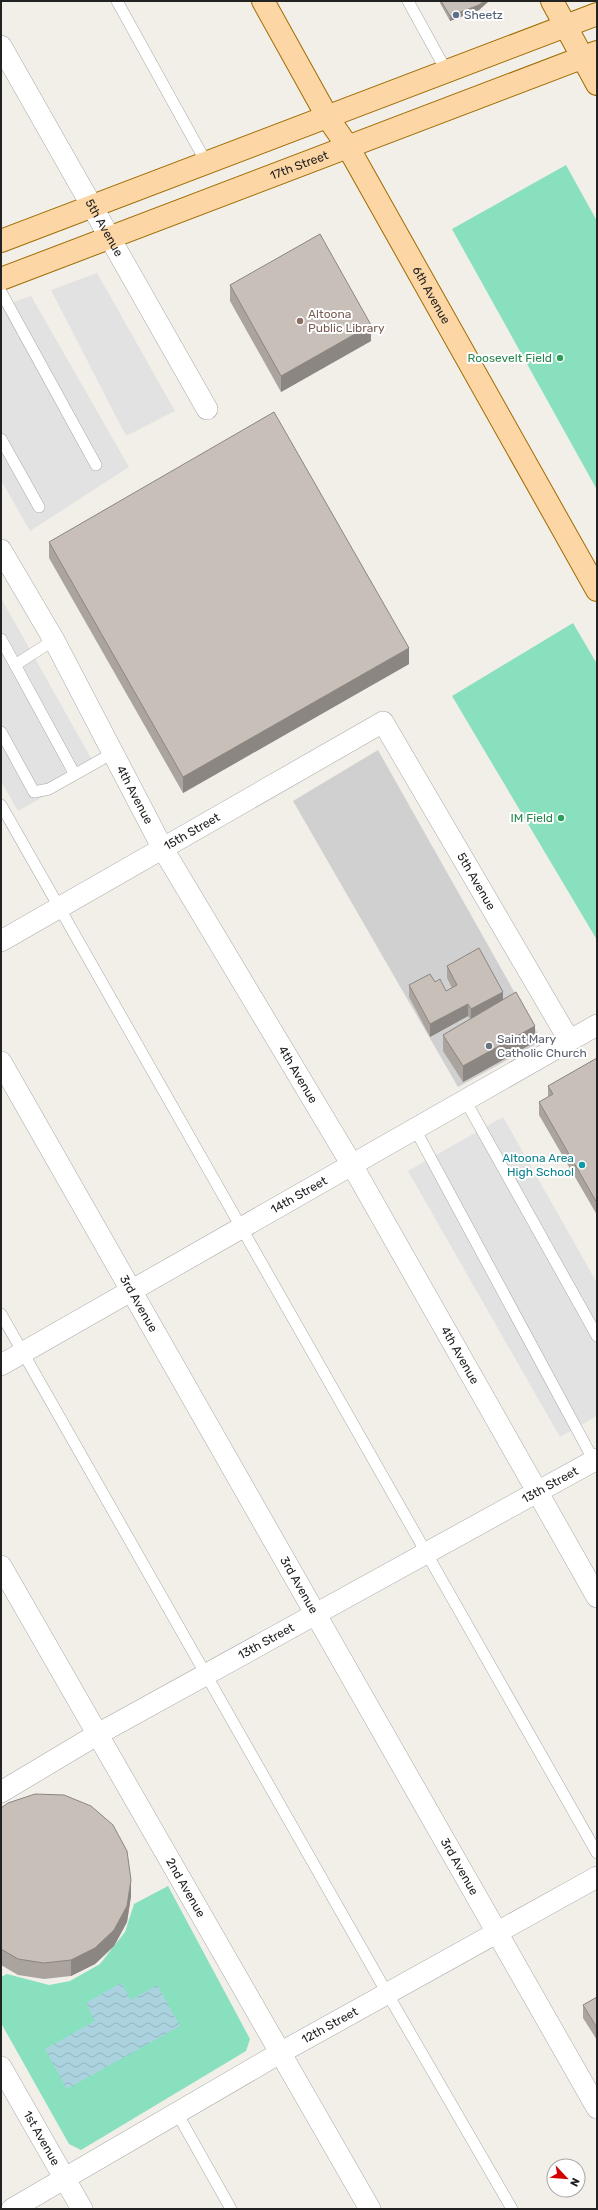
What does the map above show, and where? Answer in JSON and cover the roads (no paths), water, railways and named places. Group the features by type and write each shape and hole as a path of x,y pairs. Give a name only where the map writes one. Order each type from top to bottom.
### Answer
{"main road":[{"name":"6th Avenue","path":"263,1 328,118 348,147 597,590"},
{"path":"552,1 566,26 590,55 597,84"},
{"path":"1,241 206,162 328,118 597,14"},
{"name":"17th Street","path":"1,279 590,55"}],"street":[{"name":"5th Avenue","path":"1,46 207,409"},
{"name":"4th Avenue","path":"1,550 54,640 163,849 352,1165 597,1597"},
{"name":"5th Avenue","path":"383,722 569,1040"},
{"name":"15th Street","path":"1,941 383,722"},
{"name":"14th Street","path":"1,1365 597,1025"},
{"name":"3rd Avenue","path":"1,1062 496,1933 595,2100"},
{"name":"13th Street","path":"1,1792 98,1734 538,1493 595,1460"},
{"name":"2nd Avenue","path":"1,1566 370,2209"},
{"name":"12th Street","path":"12,2209 280,2053 597,1876"},
{"name":"1st Avenue","path":"1,2067 82,2209"}],"lane":[{"path":"117,1 206,162"},
{"path":"408,1 447,72"},
{"path":"1,292 96,465"},
{"path":"1,439 39,508"},
{"path":"1,639 74,773"},
{"path":"15,665 54,640"},
{"path":"1,732 34,792 48,789 74,773 113,753"},
{"path":"1,805 240,1228 597,1853"},
{"path":"465,1100 597,1336"},
{"path":"415,1129 595,1460"},
{"path":"1,1314 387,1993 512,2209"},
{"path":"177,2113 231,2209"}],"water":[{"path":"121,1983 131,2000 157,1985 180,2026 67,2089 45,2049 95,2021 86,2003"}],"place":[{"name":"Sheetz","path":"456,15"},
{"name":"Altoona Public Library","path":"300,321"},
{"name":"Roosevelt Field","path":"560,358"},
{"name":"IM Field","path":"561,818"},
{"name":"Saint Mary Catholic Church","path":"489,1046"},
{"name":"Altoona Area High School","path":"582,1165"}]}
